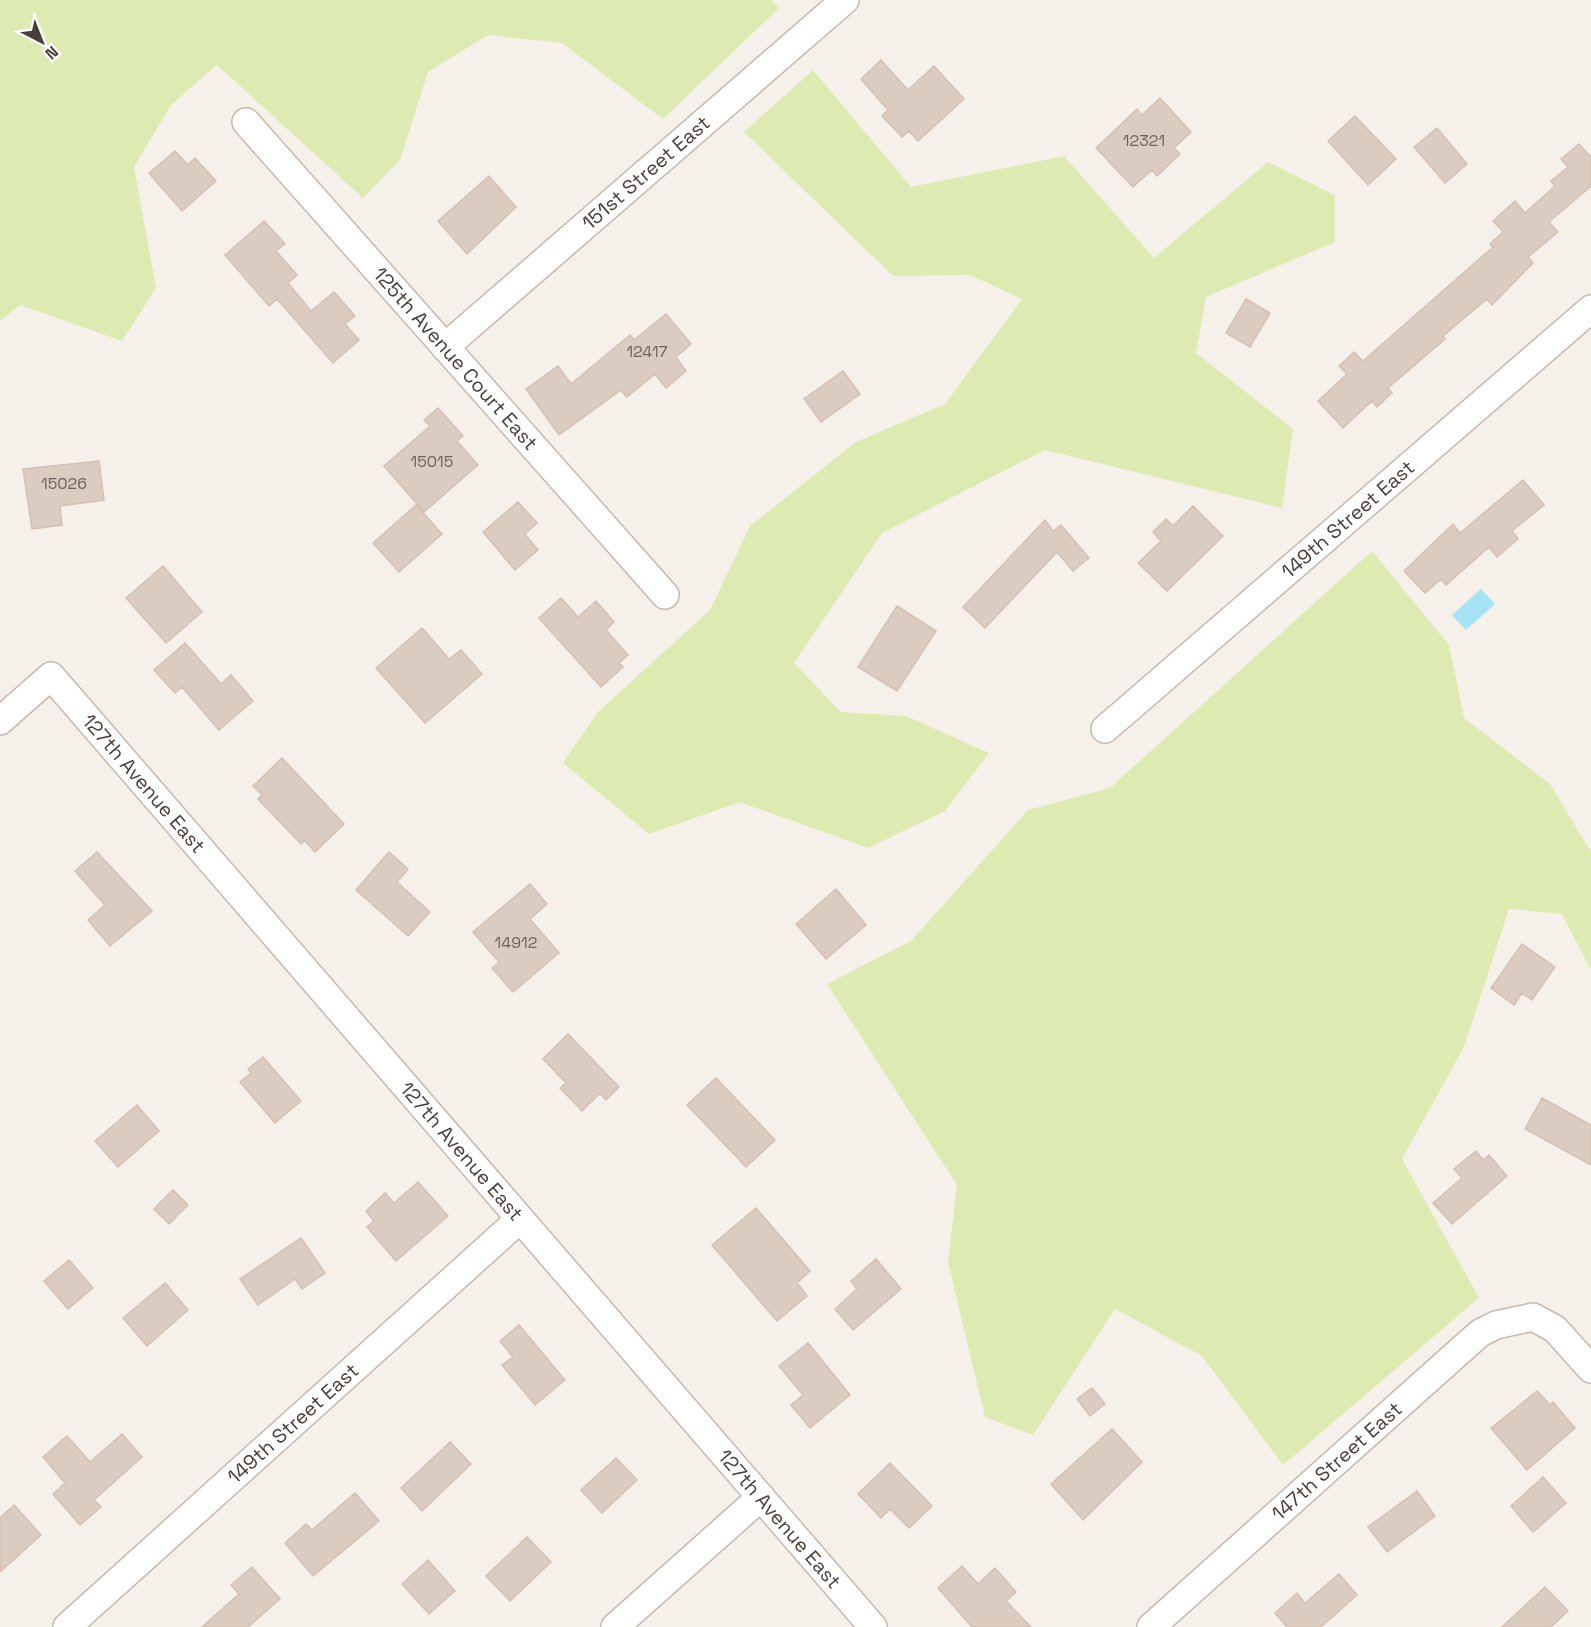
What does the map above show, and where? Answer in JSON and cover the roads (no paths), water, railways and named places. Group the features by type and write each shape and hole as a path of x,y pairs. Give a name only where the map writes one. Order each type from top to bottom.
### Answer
{"street":[{"name":"151st Street East","path":"445,347 845,0"},
{"name":"125th Avenue Court East","path":"246,122 665,595"},
{"name":"149th Street East","path":"1105,729 1591,309"},
{"name":"127th Avenue East","path":"0,721 51,676 873,1627"},
{"name":"149th Street East","path":"68,1627 520,1220"},
{"name":"147th Street East","path":"1151,1627 1471,1340 1496,1325 1533,1317 1555,1329 1591,1369"},
{"path":"615,1627 761,1497"}],"water":[{"path":"1481,589 1495,604 1466,630 1452,615"}]}
